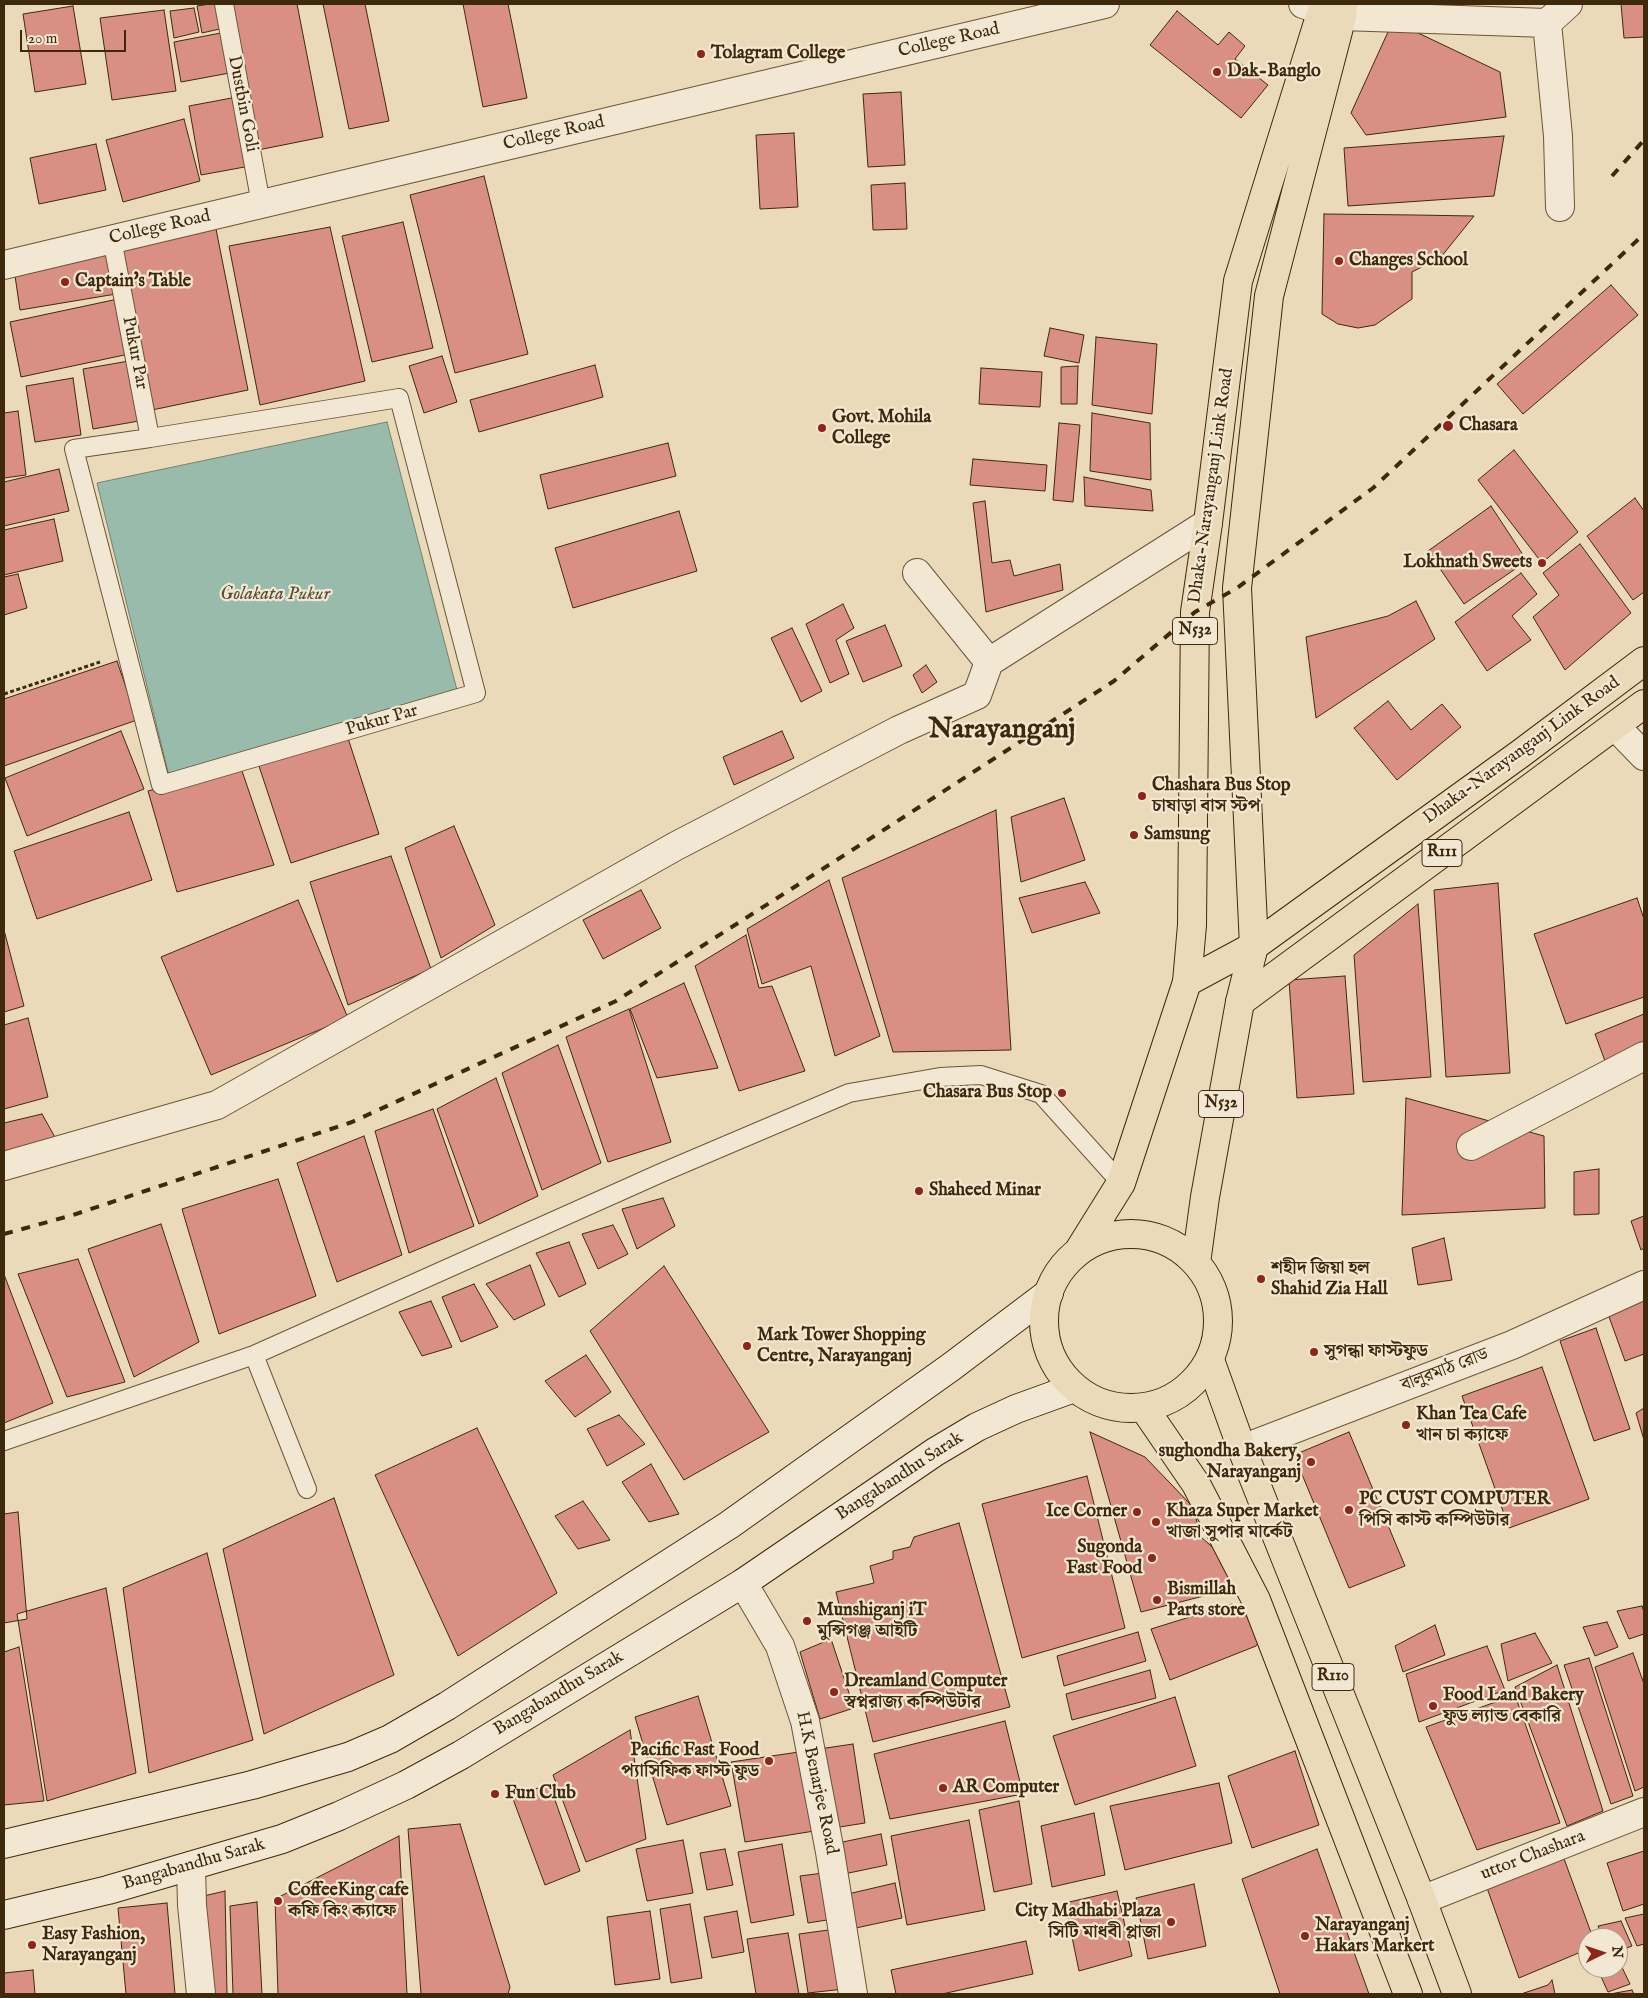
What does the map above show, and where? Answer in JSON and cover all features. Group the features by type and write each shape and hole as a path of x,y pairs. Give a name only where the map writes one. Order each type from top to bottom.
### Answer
{"main road":[{"name":"Dhaka-Narayanganj Link Road","path":"1078,1252 1121,1183 1186,982 1192,925 1195,612 1238,281 1327,7"},
{"name":"Dhaka-Narayanganj Link Road","path":"1196,1263 1204,1197 1240,1002 1254,946 1237,588 1269,296 1327,7"},
{"name":"Dhaka-Narayanganj Link Road","path":"1186,982 1254,946 1520,754 1644,661"},
{"name":"Dhaka-Narayanganj Link Road","path":"1240,1002 1644,704"},
{"path":"1126,1234 1144,1235 1152,1236 1176,1246 1196,1263 1211,1284 1218,1309 1218,1335 1210,1360 1194,1383 1171,1400 1144,1408 1107,1406 1074,1388 1060,1372 1050,1354 1044,1334 1044,1313 1049,1293 1060,1270 1078,1252 1101,1239 1126,1234"},
{"name":"R110","path":"1210,1360 1242,1449 1422,1900 1457,1994"},
{"name":"R110","path":"1144,1408 1196,1484 1256,1600 1408,1994"}],"street":[{"name":"College Road","path":"4,265 1105,4"},
{"path":"1327,7 1547,23 1568,4"},
{"path":"1547,23 1558,136 1560,207"},
{"path":"4,1166 217,1105 676,846 899,730 977,695 989,662 1208,523"},
{"path":"917,574 989,662"},
{"path":"1615,726 1644,756"},
{"path":"1472,1146 1644,1056"},
{"name":"বালুরমাঠ রোড","path":"1242,1449 1512,1345 1644,1286"},
{"path":"4,1844 252,1785 348,1757 390,1739 447,1706 729,1525 951,1367 1049,1293"},
{"name":"Bangabandhu Sarak","path":"4,1915 108,1890 282,1839 339,1816 406,1785 461,1755 743,1583 935,1452 977,1427 1016,1409 1074,1388"},
{"name":"H.K Benarjee Road","path":"743,1583 780,1646 805,1720 830,1852 853,1994"},
{"name":"uttor Chashara","path":"1422,1900 1644,1812"},
{"path":"191,1866 201,1994"}],"lane":[{"name":"Dustbin Goli","path":"224,4 261,204"},
{"name":"Pukur Par","path":"112,239 150,438"},
{"name":"Pukur Par","path":"399,398 476,694 160,785 74,449 150,438 399,398"},
{"path":"4,1441 254,1355 652,1177 849,1094 940,1077 981,1075 1041,1094 1121,1183"},
{"path":"254,1355 307,1489"}],"path":[{"path":"4,694 126,653"}],"water":[{"name":"Golakata Pukur","path":"387,422 457,690 170,780 97,483"}],"building":[{"path":"219,4 224,28 202,33 197,6"},
{"path":"230,4 297,4 323,137 258,150"},
{"path":"323,4 365,4 389,121 349,129"},
{"path":"463,4 508,4 527,98 483,107"},
{"path":"1621,4 1644,4 1644,37 1624,38"},
{"path":"73,6 86,84 35,92 23,14"},
{"path":"194,8 199,32 174,38 170,11"},
{"path":"164,10 176,91 112,100 100,18"},
{"name":"Dak-Banglo","path":"1177,11 1218,45 1229,32 1245,46 1235,59 1268,85 1241,118 1150,45"},
{"path":"1393,21 1500,72 1506,117 1366,135 1351,113"},
{"path":"226,32 235,72 181,82 174,42"},
{"path":"901,92 905,165 868,167 863,94"},
{"path":"237,97 250,166 201,175 189,106"},
{"path":"184,119 200,181 123,202 106,140"},
{"path":"794,133 798,207 760,209 756,135"},
{"path":"1504,136 1494,196 1348,206 1344,148"},
{"path":"96,144 106,190 39,204 30,158"},
{"path":"484,176 528,354 455,373 410,195"},
{"path":"905,183 907,229 873,230 871,185"},
{"path":"1324,214 1474,216 1441,257 1412,272 1412,299 1375,325 1358,328 1338,324 1322,314"},
{"path":"403,222 433,348 372,362 342,236"},
{"path":"215,224 248,390 152,410 120,242"},
{"path":"330,227 365,381 260,405 229,246"},
{"name":"Captain's Table","path":"109,254 116,294 20,310 14,269"},
{"path":"1611,285 1638,315 1523,414 1497,384"},
{"path":"118,299 129,354 21,377 10,322"},
{"path":"1050,328 1084,335 1079,363 1044,356"},
{"path":"1096,337 1157,344 1152,414 1092,405"},
{"path":"442,356 457,402 424,413 409,366"},
{"path":"129,361 139,421 93,429 83,369"},
{"path":"595,365 603,397 479,432 470,400"},
{"path":"1078,366 1077,404 1061,404 1061,367"},
{"path":"981,368 1042,372 1040,407 979,404"},
{"path":"73,378 81,435 35,442 26,386"},
{"path":"18,411 26,475 4,478 4,413"},
{"path":"1092,413 1150,423 1151,480 1090,471"},
{"path":"1059,423 1080,425 1073,502 1053,500"},
{"path":"668,443 676,476 548,509 540,475"},
{"path":"1514,450 1578,532 1542,563 1478,480"},
{"path":"973,459 1047,465 1045,491 970,485"},
{"path":"59,469 69,511 4,526 4,482"},
{"path":"1084,477 1151,490 1153,511 1085,506"},
{"path":"1635,498 1644,511 1644,592 1633,600 1587,536"},
{"path":"985,501 992,563 1010,560 1014,576 1060,564 1063,590 986,612 973,503"},
{"path":"1491,506 1527,561 1464,604 1428,551"},
{"path":"679,511 697,571 573,608 555,548"},
{"path":"54,519 63,561 4,575 4,530"},
{"path":"1580,544 1631,613 1565,670 1533,617 1559,595 1543,573"},
{"path":"1521,573 1537,594 1512,616 1531,640 1487,671 1455,622"},
{"path":"18,574 27,608 4,615 4,577"},
{"path":"1416,601 1435,639 1316,718 1306,637 1388,616"},
{"path":"843,604 854,628 836,640 849,674 830,683 806,624"},
{"path":"885,625 902,666 863,682 846,641"},
{"path":"792,628 822,691 801,702 771,638"},
{"path":"117,661 137,720 4,766 4,699"},
{"path":"926,665 937,682 922,693 913,675"},
{"path":"1388,701 1411,730 1442,704 1461,727 1397,780 1354,728"},
{"path":"121,731 144,789 27,836 5,778"},
{"path":"782,731 794,758 734,785 723,757"},
{"path":"347,735 379,834 291,863 257,760"},
{"path":"240,765 274,865 177,892 148,791"},
{"path":"1064,798 1085,860 1021,882 1011,817"},
{"path":"996,810 1011,1050 893,1052 842,878"},
{"path":"129,812 152,880 37,919 14,851"},
{"path":"454,826 495,925 441,958 405,848"},
{"path":"391,856 431,969 348,1005 310,882"},
{"path":"829,880 880,1036 835,1056 811,966 762,984 747,929"},
{"path":"1085,882 1100,913 1032,933 1019,898"},
{"path":"1498,883 1510,1073 1446,1077 1434,890"},
{"path":"641,890 661,928 603,959 583,920"},
{"path":"1637,898 1644,919 1644,997 1566,1024 1534,934"},
{"path":"298,900 348,1018 211,1075 161,957"},
{"path":"1418,904 1431,1077 1363,1082 1354,955"},
{"path":"4,930 24,1006 4,1012"},
{"path":"746,935 759,988 772,986 805,1071 739,1091 695,966"},
{"path":"1345,976 1354,1094 1297,1098 1289,980"},
{"path":"684,983 718,1068 657,1078 630,1009"},
{"path":"629,1009 671,1142 608,1162 566,1037"},
{"path":"1644,1014 1644,1046 1605,1061 1595,1034"},
{"path":"28,1018 48,1097 4,1109 4,1025"},
{"path":"558,1045 601,1163 542,1190 502,1073"},
{"path":"496,1078 538,1196 479,1224 437,1109"},
{"path":"1406,1098 1544,1136 1545,1208 1402,1215"},
{"path":"433,1109 474,1226 409,1253 375,1131"},
{"path":"42,1114 56,1139 4,1155 4,1123"},
{"path":"364,1136 402,1255 337,1282 297,1163"},
{"path":"1599,1169 1599,1214 1574,1215 1574,1172"},
{"path":"278,1179 316,1296 219,1334 182,1209"},
{"path":"663,1198 675,1226 637,1249 622,1209"},
{"path":"1644,1216 1644,1248 1641,1250 1631,1221"},
{"path":"161,1224 199,1342 134,1377 88,1249"},
{"path":"613,1225 628,1254 598,1269 582,1234"},
{"path":"1444,1238 1452,1280 1418,1285 1412,1248"},
{"path":"569,1242 586,1284 559,1297 536,1253"},
{"path":"78,1259 125,1382 67,1397 18,1274"},
{"path":"530,1265 545,1305 514,1320 486,1284"},
{"path":"664,1266 769,1432 684,1480 590,1331"},
{"path":"4,1278 53,1403 4,1423"},
{"path":"474,1284 498,1327 461,1342 442,1297"},
{"path":"1644,1300 1644,1354 1625,1361 1608,1314"},
{"path":"431,1301 452,1347 422,1356 399,1312"},
{"path":"1596,1328 1630,1429 1594,1441 1560,1341"},
{"path":"586,1355 611,1392 575,1417 545,1381"},
{"path":"1542,1367 1589,1499 1509,1528 1462,1396"},
{"path":"1644,1408 1644,1440 1636,1413"},
{"path":"619,1415 645,1444 607,1466 587,1429"},
{"path":"477,1428 557,1593 458,1656 375,1475"},
{"name":"Khaza Super Market খাজা সুপার মার্কেট","path":"1090,1432 1145,1457 1193,1507 1201,1537 1226,1559 1239,1587 1141,1612"},
{"name":"PC CUST COMPUTER পিসি কাস্ট কম্পিউটার","path":"1349,1432 1405,1566 1349,1588 1294,1455"},
{"path":"651,1464 679,1514 649,1522 622,1482"},
{"path":"1087,1476 1125,1628 1022,1658 982,1504"},
{"path":"334,1498 394,1675 264,1734 223,1549"},
{"path":"583,1501 610,1540 578,1549 555,1516"},
{"path":"18,1512 27,1619 4,1623 4,1514"},
{"path":"959,1523 1010,1707 873,1742 836,1592 874,1583 870,1566 893,1559 893,1551 910,1547 914,1537"},
{"path":"207,1553 253,1740 149,1773 123,1588"},
{"path":"106,1588 136,1773 47,1801 17,1614"},
{"path":"1232,1604 1247,1617 1260,1641 1256,1646 1170,1680 1151,1629"},
{"path":"1642,1606 1644,1612 1644,1634 1629,1639 1617,1611"},
{"path":"1607,1622 1618,1647 1595,1656 1583,1627"},
{"path":"1435,1625 1445,1655 1403,1672 1395,1646"},
{"path":"1138,1632 1146,1661 1064,1686 1057,1656"},
{"path":"1535,1633 1552,1663 1508,1681 1501,1644"},
{"path":"831,1639 854,1708 820,1719 800,1652"},
{"path":"1487,1646 1505,1690 1419,1722 1406,1674"},
{"path":"19,1647 44,1801 4,1805 4,1652"},
{"path":"1633,1653 1644,1684 1644,1787 1635,1791 1595,1667"},
{"path":"1589,1658 1633,1796 1611,1804 1564,1665"},
{"path":"1557,1665 1603,1811 1567,1826 1515,1687"},
{"path":"1150,1670 1156,1698 1072,1720 1066,1694"},
{"path":"1515,1695 1560,1823 1477,1850 1426,1727"},
{"path":"698,1696 731,1806 667,1825 635,1717"},
{"path":"1175,1697 1196,1766 1075,1805 1053,1736"},
{"path":"1005,1721 1023,1794 890,1819 874,1754"},
{"path":"630,1730 646,1839 586,1862 553,1775"},
{"path":"853,1744 865,1823 745,1842 731,1762"},
{"path":"1295,1751 1319,1825 1252,1848 1228,1776"},
{"path":"549,1783 580,1871 545,1885 513,1799"},
{"path":"1219,1783 1232,1843 1125,1870 1110,1806"},
{"path":"1019,1801 1032,1884 994,1892 979,1810"},
{"name":"City Madhabi Plaza সিটি মাধবী প্লাজা","path":"1094,1813 1105,1875 1052,1887 1041,1826"},
{"path":"969,1820 985,1910 907,1925 891,1836"},
{"path":"460,1824 510,1987 508,1994 421,1994 408,1829"},
{"path":"881,1834 887,1865 844,1874 838,1843"},
{"path":"399,1836 407,1994 278,1994 275,1899"},
{"path":"683,1840 693,1893 647,1901 636,1849"},
{"path":"782,1844 794,1915 751,1923 738,1852"},
{"path":"1559,1845 1589,1928 1578,1928 1578,1953 1519,1978 1481,1871"},
{"path":"725,1849 733,1885 707,1890 700,1853"},
{"name":"Narayanganj Hakars Markert","path":"1317,1849 1369,1994 1280,1994 1242,1879"},
{"path":"1644,1851 1644,1904 1623,1911 1607,1863"},
{"path":"839,1871 846,1917 808,1923 800,1876"},
{"path":"895,1883 902,1918 856,1928 848,1894"},
{"name":"City Madhabi Plaza সিটি মাধবী প্লাজা","path":"1194,1884 1206,1946 1148,1959 1136,1898"},
{"path":"225,1891 227,1994 203,1994 195,1898"},
{"path":"1117,1891 1132,1956 1079,1971 1065,1903"},
{"path":"257,1902 262,1994 233,1994 230,1906"},
{"path":"167,1903 175,1994 126,1994 118,1908"},
{"path":"690,1904 702,1978 671,1983 660,1909"},
{"path":"650,1911 660,1979 615,1985 607,1917"},
{"path":"737,1911 744,1952 712,1958 704,1917"},
{"path":"1644,1914 1644,1944 1637,1946 1625,1918"},
{"path":"1621,1921 1624,1928 1599,1928 1598,1926"},
{"path":"836,1929 844,1989 808,1993 799,1934"},
{"path":"788,1933 799,1994 756,1994 747,1939"},
{"path":"1628,1937 1632,1946 1628,1947"},
{"path":"1026,1941 1033,1974 942,1994 896,1994 891,1970"},
{"path":"33,1970 35,1994 4,1994 4,1973"},
{"path":"1602,1978 1627,1978 1630,1984 1608,1992"},
{"path":"1552,1980 1555,1994 1521,1994 1548,1985"},
{"path":"1632,1990 1634,1994 1610,1994"}],"railway":[{"path":"1612,176 1644,140"},
{"path":"4,1234 73,1215 352,1122 616,1001 1114,681 1195,612 1237,588 1373,488 1644,234"}],"place":[{"name":"Tolagram College","path":"701,54"},
{"name":"Dak-Banglo","path":"1217,72"},
{"name":"Changes School","path":"1339,261"},
{"name":"Captain's Table","path":"65,282"},
{"name":"Chasara","path":"1448,426"},
{"name":"Govt. Mohila College","path":"822,428"},
{"name":"Lokhnath Sweets","path":"1542,563"},
{"name":"Chashara Bus Stop চাষাড়া বাস স্টপ","path":"1142,796"},
{"name":"Samsung","path":"1134,835"},
{"name":"Chasara Bus Stop","path":"1062,1093"},
{"name":"Shaheed Minar","path":"919,1191"},
{"name":"শহীদ জিয়া হল Shahid Zia Hall","path":"1261,1279"},
{"name":"Mark Tower Shopping Centre, Narayanganj","path":"747,1346"},
{"name":"সুগন্ধা ফাস্টফুড","path":"1314,1352"},
{"name":"Khan Tea Cafe খান চা ক্যাফে","path":"1406,1425"},
{"name":"sughondha Bakery, Narayanganj","path":"1311,1462"},
{"name":"PC CUST COMPUTER পিসি কাস্ট কম্পিউটার","path":"1349,1510"},
{"name":"Ice Corner","path":"1137,1512"},
{"name":"Khaza Super Market খাজা সুপার মার্কেট","path":"1156,1522"},
{"name":"Sugonda Fast Food","path":"1152,1558"},
{"name":"Bismillah Parts store","path":"1157,1600"},
{"name":"Munshiganj iT মুন্সিগঞ্জ আইটি","path":"807,1621"},
{"name":"Dreamland Computer স্বপ্নরাজ্য কম্পিউটার","path":"834,1692"},
{"name":"Food Land Bakery ফুড ল্যান্ড বেকারি","path":"1433,1706"},
{"name":"Pacific Fast Food প্যাসিফিক ফাস্ট ফুড","path":"769,1761"},
{"name":"AR Computer","path":"943,1788"},
{"name":"Fun Club","path":"495,1794"},
{"name":"CoffeeKing cafe কফি কিং ক্যাফে","path":"278,1901"},
{"name":"City Madhabi Plaza সিটি মাধবী প্লাজা","path":"1171,1922"},
{"name":"Narayanganj Hakars Markert","path":"1305,1936"},
{"name":"Easy Fashion, Narayanganj","path":"32,1945"}],"district":[{"name":"Narayanganj","path":"1002,731"}]}
